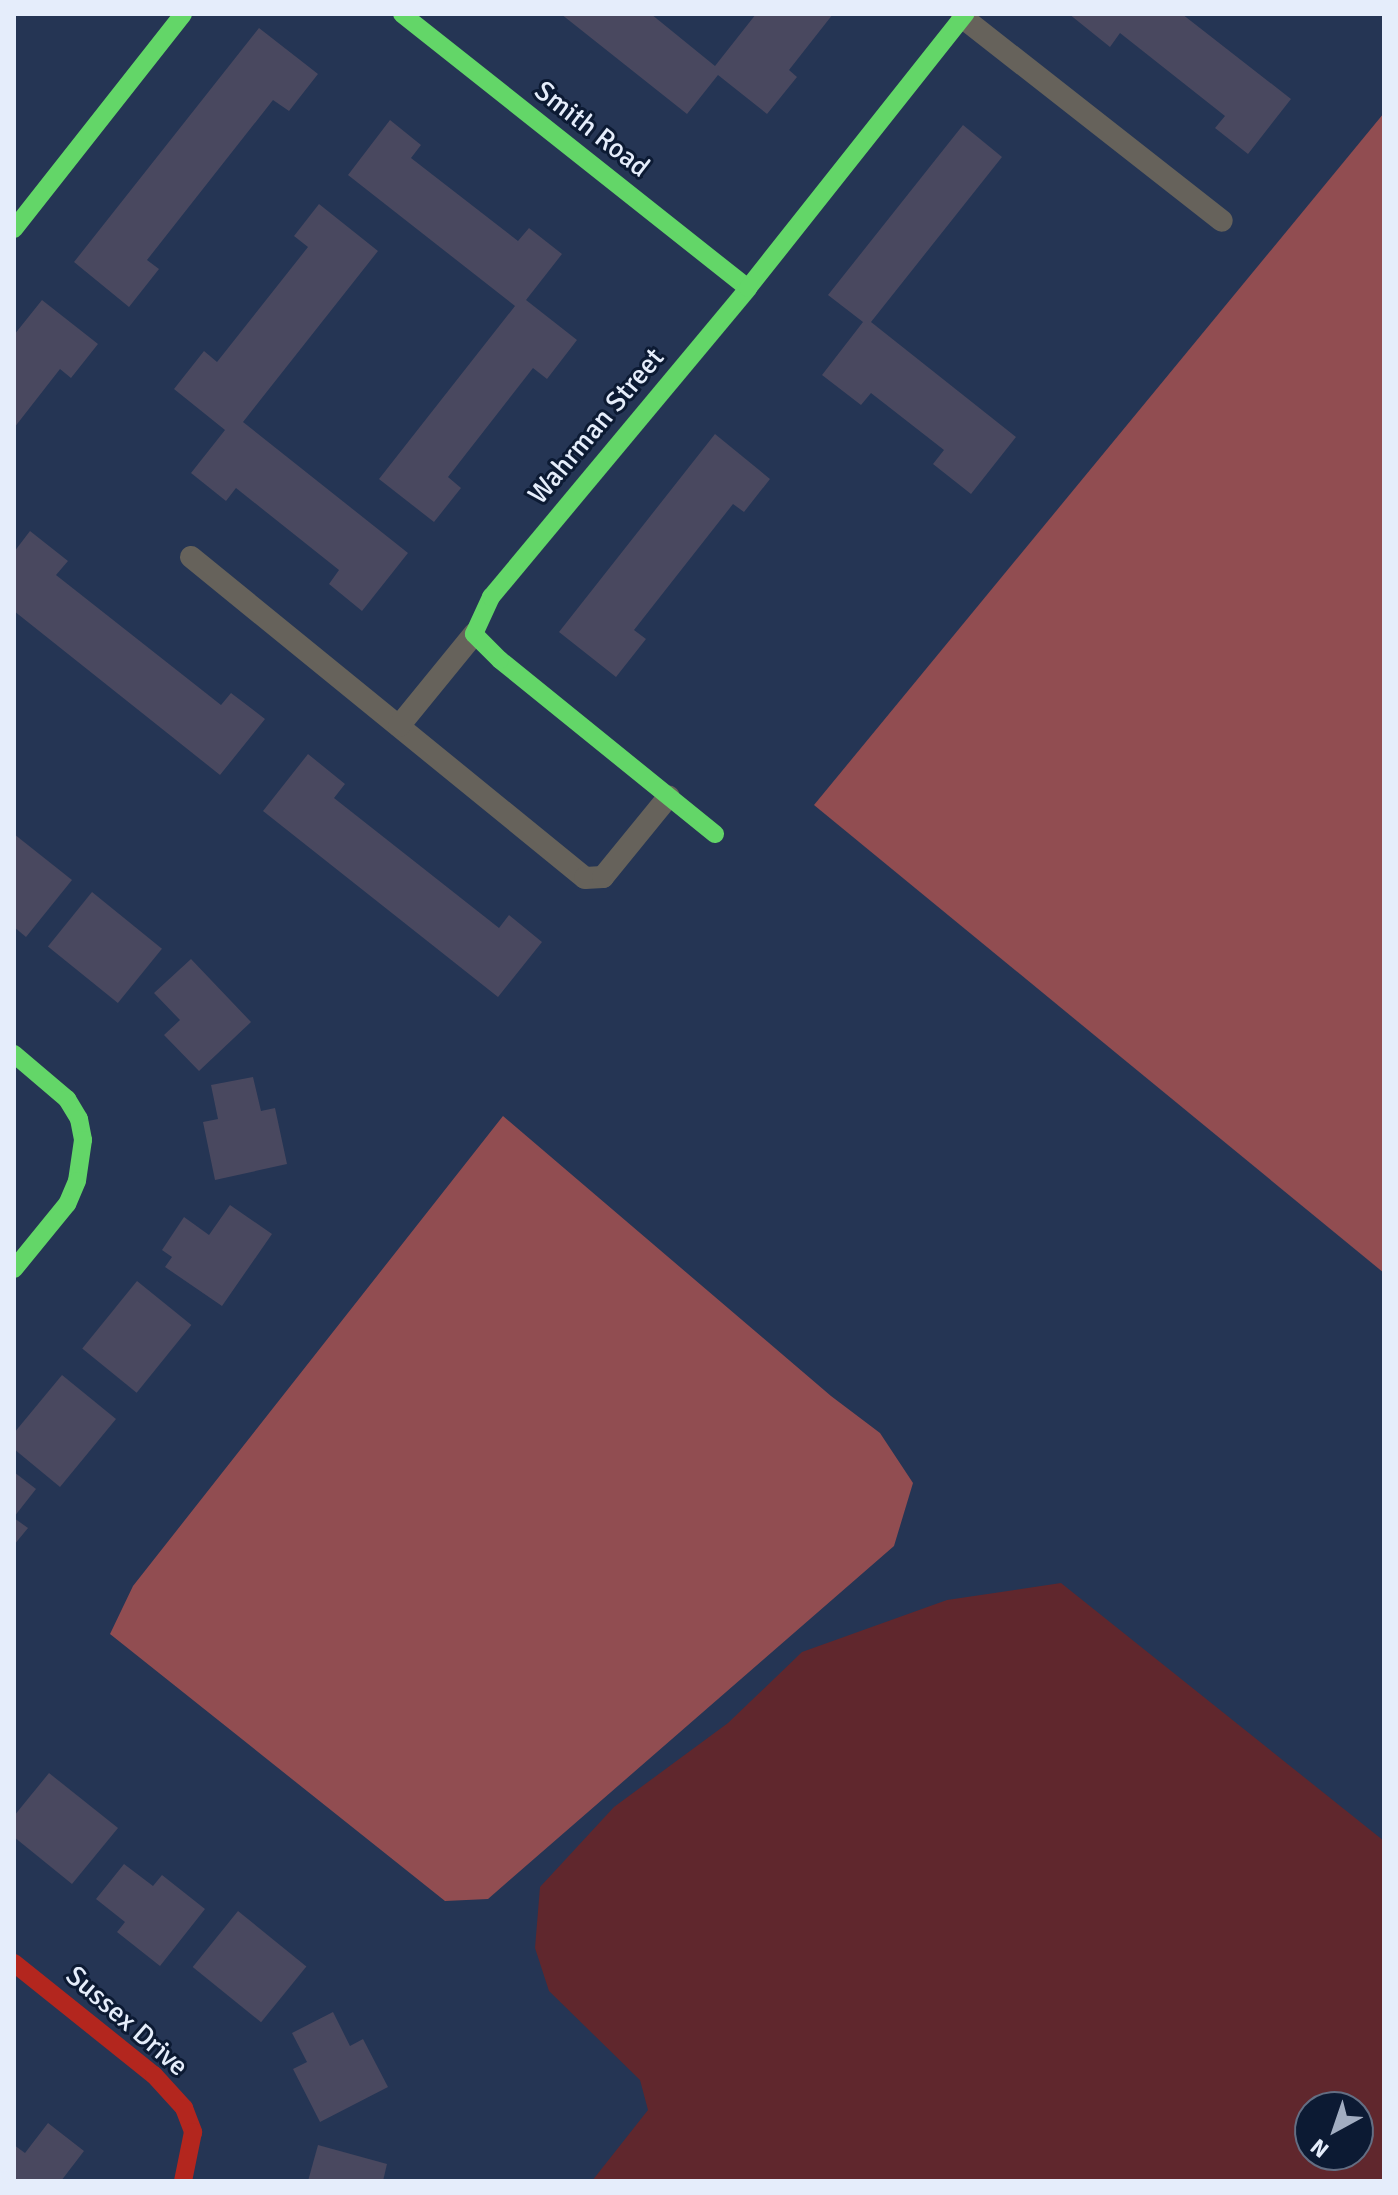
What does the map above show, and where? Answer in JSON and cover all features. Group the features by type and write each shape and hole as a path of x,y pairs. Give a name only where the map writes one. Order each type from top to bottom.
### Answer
{"street":[{"path":"14,229 183,14"},
{"name":"Smith Road","path":"402,14 748,288"},
{"name":"Wahrman Street","path":"474,634 491,597 748,288 964,15"},
{"path":"474,634 500,660 715,834"},
{"path":"14,1054 67,1099 79,1119 83,1140 77,1181 67,1204 14,1269"},
{"name":"Sussex Drive","path":"14,1963 154,2075 184,2108 193,2132 184,2180"}],"lane":[{"path":"964,15 1222,221"},
{"path":"191,557 585,878 603,877 669,796"},
{"path":"399,726 474,634"}],"shaded area":[{"path":"1384,113 1384,1273 814,805"},
{"path":"503,1116 831,1396 880,1433 913,1483 894,1546 488,1899 445,1901 110,1634 133,1586"},
{"path":"1061,1583 1384,1841 1384,2181 592,2181 648,2110 640,2080 549,1991 535,1948 540,1887 614,1807 728,1723 802,1652 947,1600"}],"building":[{"path":"561,14 651,14 715,66 756,14 833,14 789,70 797,77 767,114 718,75 687,114"},
{"path":"1069,14 1182,14 1291,99 1248,154 1215,128 1225,116 1120,33 1110,47"},
{"path":"259,28 318,74 289,111 273,100 147,260 159,269 129,307 74,262"},
{"path":"390,120 421,145 411,158 518,241 529,228 562,254 526,300 577,340 547,379 533,368 448,477 461,488 434,522 379,479 515,306 348,175"},
{"path":"963,125 1002,157 871,322 1016,437 971,494 933,464 944,450 871,393 861,405 822,375 863,322 828,295"},
{"path":"319,204 378,251 243,422 408,553 362,611 329,584 339,570 236,488 226,501 191,473 225,430 174,389 204,351 217,362 308,247 294,236"},
{"path":"42,300 98,344 71,378 60,369 14,428 14,335"},
{"path":"715,434 770,479 744,512 733,504 634,630 646,639 616,677 559,632"},
{"path":"30,531 68,561 56,575 221,705 231,693 265,719 220,775 14,611 14,552"},
{"path":"308,754 345,784 334,798 499,928 509,915 542,942 498,997 263,811"},
{"path":"14,834 72,880 26,937 14,927"},
{"path":"92,892 162,949 118,1003 48,946"},
{"path":"191,959 251,1022 199,1071 164,1035 180,1020 154,993"},
{"path":"253,1077 261,1111 275,1108 287,1164 215,1180 203,1122 218,1119 211,1085"},
{"path":"230,1205 272,1234 222,1306 165,1267 172,1257 162,1250 184,1217 209,1235"},
{"path":"137,1281 191,1325 137,1393 82,1349"},
{"path":"62,1375 116,1419 60,1487 14,1449 14,1433"},
{"path":"14,1472 36,1489 14,1517"},
{"path":"14,1518 28,1528 14,1545"},
{"path":"49,1773 118,1828 72,1884 14,1837 14,1816"},
{"path":"124,1864 153,1886 162,1875 205,1909 160,1966 117,1932 125,1922 96,1899"},
{"path":"238,1911 306,1966 261,2022 193,1967"},
{"path":"333,2012 350,2046 363,2039 388,2087 320,2122 293,2069 307,2062 292,2033"},
{"path":"48,2123 84,2151 61,2181 14,2181 14,2145 25,2153"},
{"path":"318,2145 387,2164 383,2181 308,2181"}],"traffic: fast":[{"path":"14,229 183,14"},
{"path":"402,14 748,288"},
{"path":"715,834 500,660 474,634 491,597 748,288 965,14"},
{"path":"14,1054 67,1099 79,1119 83,1140 77,1181 67,1204 14,1269"}],"traffic: jam":[{"path":"14,1963 154,2075 184,2108 193,2132 183,2181"}]}
